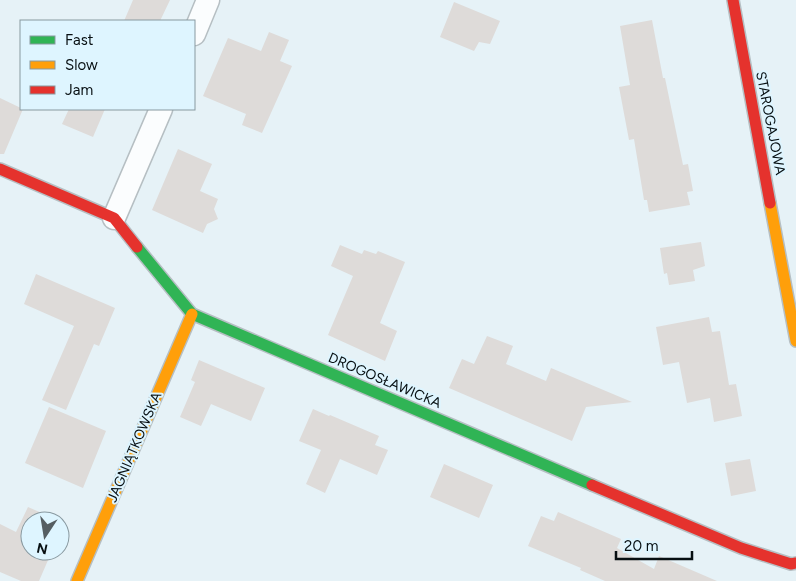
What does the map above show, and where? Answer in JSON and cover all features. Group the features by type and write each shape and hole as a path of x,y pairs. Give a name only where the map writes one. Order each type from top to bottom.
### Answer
{"street":[{"path":"195,32 208,0"},
{"name":"STAROGAJOWA","path":"732,0 796,341"},
{"path":"114,218 161,110"},
{"name":"DROGOSŁAWICKA","path":"0,168 114,218 192,314 741,548 791,564 796,563"},
{"name":"JAGNIĄTKOWSKA","path":"77,581 192,314"}],"building":[{"path":"133,0 170,0 160,20 124,20"},
{"path":"454,2 500,21 490,44 479,42 474,51 440,37"},
{"path":"652,20 683,165 688,164 693,191 687,192 690,205 649,212 647,200 644,200 634,139 629,140 619,87 630,85 620,26"},
{"path":"269,32 289,40 280,61 292,66 262,133 242,125 246,114 203,96 228,38 261,51"},
{"path":"0,98 23,110 4,154 0,154"},
{"path":"69,110 105,110 93,137 62,124"},
{"path":"178,149 212,164 200,191 218,199 214,209 218,219 207,224 203,233 152,210"},
{"path":"701,242 705,266 693,270 695,281 669,285 667,273 664,274 660,248"},
{"path":"340,245 362,254 364,250 376,254 378,251 405,262 380,323 397,331 385,361 328,335 353,276 331,266"},
{"path":"36,274 115,308 99,346 94,344 66,410 42,400 74,326 24,304"},
{"path":"709,317 712,332 720,331 729,385 736,384 742,416 714,422 710,398 687,403 679,362 663,365 656,327"},
{"path":"487,336 513,346 506,364 546,381 551,368 632,402 586,407 572,441 449,388 462,359 474,364"},
{"path":"199,360 265,388 251,421 211,404 201,426 180,417 195,382 191,380"},
{"path":"49,407 106,431 83,488 25,463"},
{"path":"313,409 379,436 375,445 388,450 377,475 340,459 325,493 306,484 321,450 299,441"},
{"path":"750,459 756,491 731,496 725,463"},
{"path":"444,464 493,485 479,518 430,497"},
{"path":"28,507 37,511 26,511"},
{"path":"558,512 621,539 617,548 654,569 659,556 717,581 605,581 580,570 581,568 528,546 541,516 554,521"},
{"path":"0,524 16,532 20,524 20,561 48,561 39,581 21,581 0,572"}],"traffic: fast":[{"path":"137,247 192,314 592,485"}],"traffic: slow":[{"path":"770,203 796,341"},
{"path":"77,581 192,314"}],"traffic: jam":[{"path":"733,0 770,203"},
{"path":"0,169 114,218 137,247"},
{"path":"592,485 741,548 791,564 796,563"}]}
